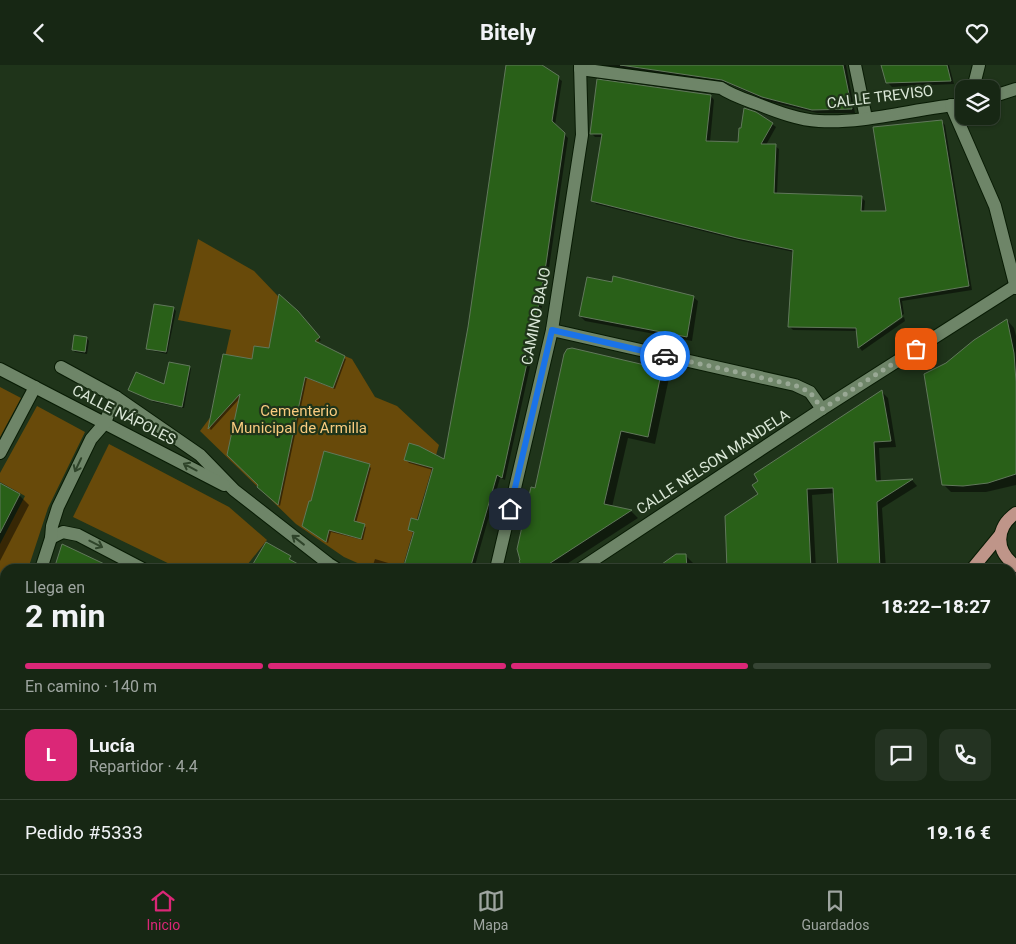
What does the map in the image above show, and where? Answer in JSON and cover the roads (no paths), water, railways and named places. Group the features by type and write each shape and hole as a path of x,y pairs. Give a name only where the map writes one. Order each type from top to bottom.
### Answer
{"main road":[{"path":"1013,564 1003,553 1000,535 1003,526 1016,513"},
{"path":"976,564 1000,535"}],"street":[{"path":"855,65 866,118"},
{"path":"975,80 979,65"},
{"name":"CALLE TREVISO","path":"580,67 721,88 730,94 780,112 818,121 866,118 955,105"},
{"name":"CAMINO BAJO","path":"497,564 552,330 582,135 580,67"},
{"path":"1000,94 1016,89"},
{"path":"965,125 995,206 1016,287"},
{"name":"CALLE NELSON MANDELA","path":"588,564 822,409 1016,287"},
{"path":"552,330 794,385 810,392 822,409"},
{"name":"CALLE NÁPOLES","path":"61,367 116,397 200,455 234,490 329,564"},
{"name":"CALLE NÁPOLES","path":"0,369 234,490"},
{"path":"0,453 35,387"},
{"path":"43,564 58,507 91,439 104,424 116,397"},
{"path":"51,538 63,532 78,535 133,564"}],"park label":[{"name":"Cementerio Municipal de Armilla","path":"299,420"}]}
